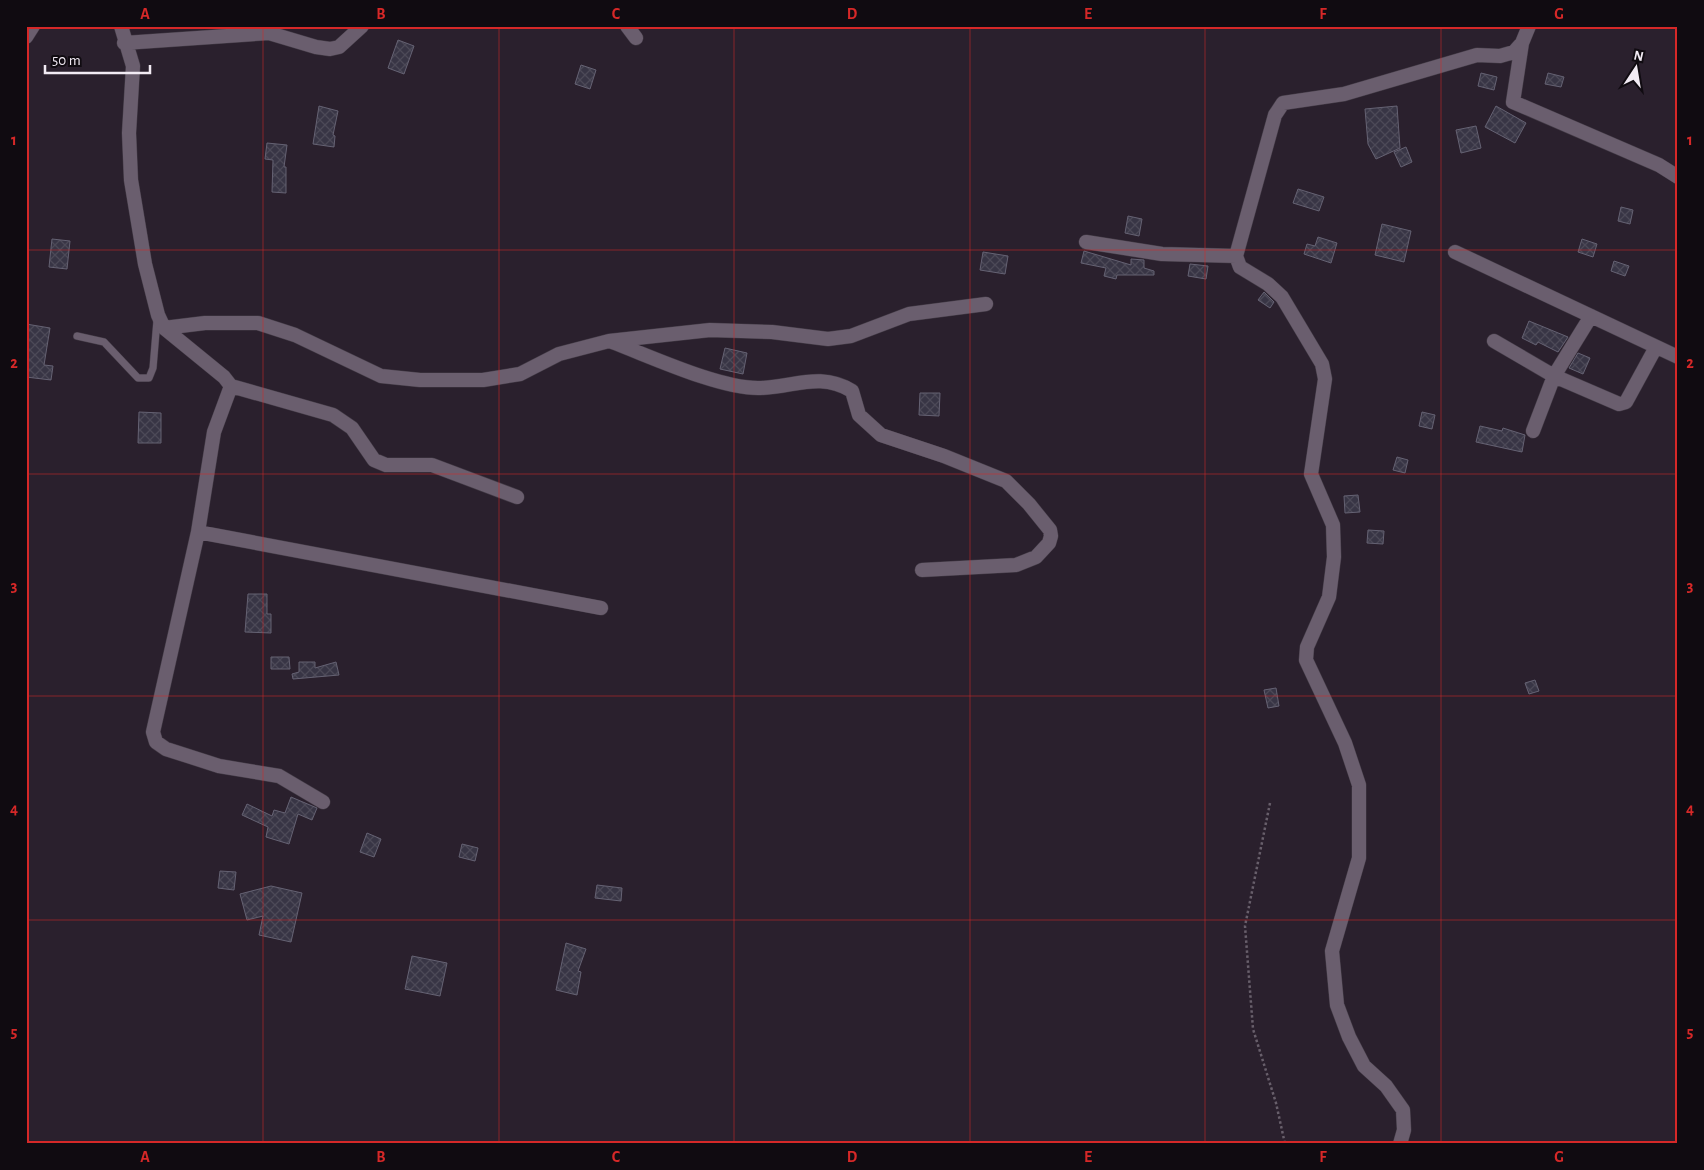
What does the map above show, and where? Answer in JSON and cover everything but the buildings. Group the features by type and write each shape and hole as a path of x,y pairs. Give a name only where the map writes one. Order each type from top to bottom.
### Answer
{"street":[{"path":"26,36 33,26"},
{"path":"121,26 124,43 132,66 129,133 131,180 145,264 158,315 164,328 231,386 333,415 352,428 374,460 386,465 432,465 517,497"},
{"path":"124,43 269,33 316,47 330,49 339,47 362,26"},
{"path":"627,26 636,38"},
{"path":"1529,26 1522,43 1513,102 1659,165 1678,176"},
{"path":"1400,1144 1404,1130 1403,1110 1386,1086 1364,1066 1349,1037 1337,1005 1332,951 1359,858 1359,785 1345,743 1306,660 1307,647 1329,597 1334,557 1333,525 1311,474 1325,379 1322,364 1282,297 1268,284 1240,267 1236,256 1275,116 1283,103 1344,94 1476,55 1500,56 1514,52 1522,43"},
{"path":"1086,242 1162,254 1236,256"},
{"path":"1455,252 1678,357"},
{"path":"164,328 205,323 258,323 295,335 381,376 420,380 484,380 520,374 559,354 609,341 710,330 772,332 828,339 851,336 909,314 986,304"},
{"path":"1533,432 1554,376 1591,316"},
{"path":"609,341 716,380 733,384 758,388 813,381 837,382 852,391 859,415 881,435 944,456 1006,481 1029,504 1050,530 1049,543 1036,557 1016,565 922,570"},
{"path":"1494,341 1554,376 1619,404 1626,402 1656,347"},
{"path":"231,386 214,432 198,532 153,732 156,742 166,749 220,766 279,776 323,802"},
{"path":"198,532 601,608"}],"lane":[{"path":"77,336 104,342 138,378 149,378 153,368 158,315"}],"path":[{"path":"1270,803 1245,926 1253,1030 1276,1103 1284,1144"}]}
